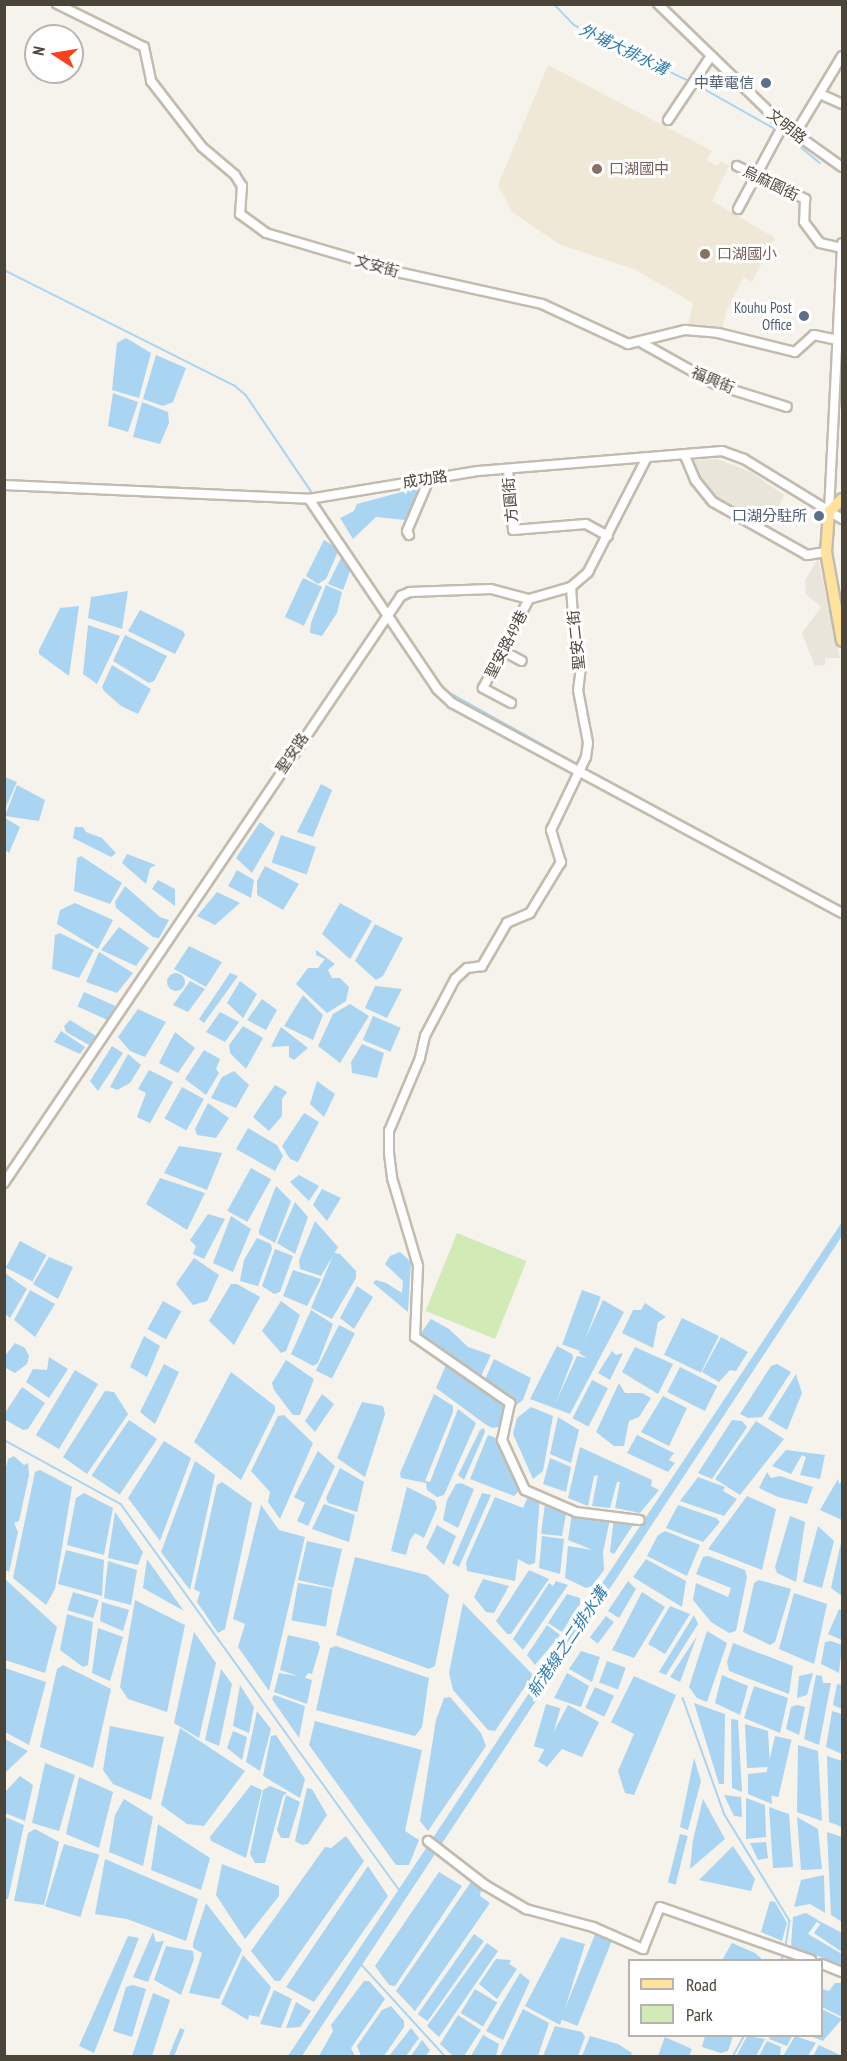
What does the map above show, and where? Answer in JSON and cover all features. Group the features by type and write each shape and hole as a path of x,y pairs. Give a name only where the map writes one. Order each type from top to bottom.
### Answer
{"main road":[{"path":"843,498 829,512 826,552 841,618 843,641"}],"street":[{"name":"文安街","path":"57,4 144,47 151,81 202,147 235,175 242,186 240,214 266,233 402,273 542,304 628,344 642,343 685,330 718,333 795,352 814,335 840,340"},
{"name":"文明路","path":"658,4 783,125 843,167"},
{"path":"668,120 711,56"},
{"path":"795,134 843,56"},
{"path":"820,94 843,104"},
{"path":"738,209 783,125"},
{"name":"烏麻園街","path":"736,166 757,174 805,200 804,222 820,243 842,248"},
{"path":"829,512 840,340 843,243"},
{"name":"福興街","path":"642,343 717,385 787,407"},
{"name":"成功路","path":"4,485 314,499 430,477 647,457 731,453 843,519"},
{"path":"685,456 695,480 713,502 807,555 814,557 826,552"},
{"path":"529,599 571,587 588,573 647,457"},
{"name":"方圓街","path":"508,469 513,530 586,524 608,536"},
{"path":"409,535 407,531 430,477"},
{"path":"314,499 386,614 437,689 452,703 581,768 843,913"},
{"name":"聖安二街","path":"571,587 576,660 581,667 579,690 588,743 581,768 551,830 561,862 530,913 507,923 482,966 467,968 454,979 425,1036 420,1058 389,1131 389,1153 392,1178 418,1266 415,1338 510,1403 502,1440 525,1490 576,1512 640,1520"},
{"name":"聖安路","path":"4,1183 386,614 401,596 410,592 491,589 529,599"},
{"name":"聖安路49巷","path":"511,703 483,688 529,599"},
{"path":"503,651 522,661"},
{"path":"428,1841 485,1885 526,1909 582,1923 643,1949 660,1907 808,1959"},
{"path":"823,1964 843,1972"}],"shaded area":[{"name":"口湖國中","path":"548,65 712,151 706,160 717,166 721,161 729,166 712,201 775,238 752,282 744,277 726,311 722,331 688,326 693,303 634,269 559,244 512,212 498,185"},
{"path":"717,459 751,472 784,495 768,531 713,502 690,467 692,460"},
{"path":"818,558 840,658 825,658 825,665 815,666 802,633 821,607 806,594 805,581"}],"green space":[{"path":"457,1233 527,1261 495,1339 426,1311"}],"water":[{"path":"126,338 151,353 139,398 112,390 117,343"},
{"path":"156,355 186,368 173,402 163,406 143,399"},
{"path":"113,393 138,402 128,432 108,426"},
{"path":"142,402 168,412 169,423 160,444 133,437"},
{"path":"413,489 418,491 405,520 376,517 353,539 340,518 354,511 357,504"},
{"path":"324,540 337,548 337,554 326,579 318,584 306,576"},
{"path":"343,554 352,566 343,590 328,584"},
{"path":"303,578 322,587 304,626 285,617"},
{"path":"326,585 342,592 337,613 322,636 310,633 311,623"},
{"path":"128,591 122,629 88,618 91,597"},
{"path":"79,606 69,676 39,654 39,650 60,608"},
{"path":"140,610 183,631 185,635 175,654 128,631"},
{"path":"88,625 120,636 97,684 83,674"},
{"path":"125,635 167,656 154,681 149,683 113,661"},
{"path":"112,665 151,689 138,714 121,706 104,691 102,687"},
{"path":"5,777 17,782 5,809"},
{"path":"321,784 332,790 313,837 297,832"},
{"path":"17,785 45,800 39,821 5,816"},
{"path":"5,818 20,827 9,853 5,850"},
{"path":"260,822 275,833 252,873 236,858"},
{"path":"75,827 83,827 86,832 102,838 116,853 111,857 73,838"},
{"path":"281,835 316,847 307,874 272,862"},
{"path":"127,854 156,865 150,868 146,884 122,863"},
{"path":"81,856 122,883 110,904 74,891 77,858"},
{"path":"265,866 299,884 283,910 257,895 257,881"},
{"path":"237,870 254,880 251,898 228,886"},
{"path":"158,880 175,889 175,906 152,889"},
{"path":"125,886 160,917 169,920 159,938 153,937 116,908 115,902"},
{"path":"217,892 240,903 215,925 197,916"},
{"path":"75,903 113,920 98,949 57,924 60,910"},
{"path":"340,903 372,921 350,959 322,934"},
{"path":"375,924 403,938 383,976 376,980 355,961"},
{"path":"119,927 149,948 136,966 101,950"},
{"path":"60,933 94,950 79,978 52,969 55,935"},
{"path":"189,946 222,962 206,987 174,969"},
{"path":"316,950 335,964 328,970 332,978 340,978 349,987 346,1001 327,1013 296,984 308,968 318,968 325,959 316,955"},
{"path":"99,952 133,973 117,993 86,982"},
{"path":"172,973 180,973 185,978 183,989 172,991 167,986 167,978"},
{"path":"230,973 238,976 204,1023 199,1019"},
{"path":"190,981 205,989 188,1012 173,1005"},
{"path":"240,981 257,994 243,1018 227,1003"},
{"path":"375,986 402,989 387,1018 365,1008"},
{"path":"84,992 115,1006 109,1020 77,1007"},
{"path":"303,995 323,1015 313,1040 284,1026"},
{"path":"262,999 277,1010 266,1030 247,1020"},
{"path":"350,1004 369,1016 340,1063 318,1046 333,1014"},
{"path":"138,1009 166,1022 145,1057 130,1051 118,1037"},
{"path":"220,1012 239,1022 225,1042 206,1032"},
{"path":"373,1016 401,1028 390,1052 363,1040"},
{"path":"70,1020 96,1036 89,1045 66,1032 64,1026"},
{"path":"243,1026 263,1038 246,1069 230,1053 229,1045"},
{"path":"281,1027 308,1048 294,1060 289,1057 289,1046 271,1047"},
{"path":"61,1031 85,1047 80,1054 54,1042"},
{"path":"175,1032 195,1048 178,1073 159,1063"},
{"path":"362,1044 384,1053 377,1078 352,1073 351,1062"},
{"path":"112,1046 123,1053 98,1091 90,1081"},
{"path":"204,1050 220,1059 216,1069 219,1073 206,1095 185,1079"},
{"path":"128,1054 141,1065 130,1083 117,1090 110,1087"},
{"path":"149,1070 173,1082 150,1123 137,1117 146,1093 138,1089"},
{"path":"234,1071 249,1085 236,1108 211,1098 222,1077"},
{"path":"317,1081 335,1094 324,1117 310,1104"},
{"path":"275,1085 287,1092 282,1099 282,1116 269,1131 253,1117"},
{"path":"182,1087 204,1099 186,1131 165,1118"},
{"path":"208,1103 229,1118 216,1138 197,1135 195,1129"},
{"path":"304,1113 319,1122 298,1162 290,1159 282,1146"},
{"path":"248,1128 277,1145 283,1156 275,1171 236,1149"},
{"path":"179,1146 222,1153 207,1190 164,1173"},
{"path":"251,1168 271,1179 247,1222 227,1211"},
{"path":"299,1175 319,1186 309,1201 290,1182"},
{"path":"160,1178 205,1193 187,1230 146,1204"},
{"path":"276,1186 291,1201 275,1243 259,1234 259,1230"},
{"path":"322,1189 341,1198 327,1221 313,1205"},
{"path":"295,1202 308,1217 295,1254 277,1243"},
{"path":"208,1214 225,1219 204,1259 193,1254 196,1246 190,1240"},
{"path":"231,1216 251,1229 233,1272 213,1263"},
{"path":"315,1221 338,1247 321,1276 300,1269 299,1260"},
{"name":"新港線之二排水溝","path":"842,1222 842,1236 302,2056 288,2056"},
{"path":"257,1238 271,1244 272,1249 258,1286 240,1281 244,1260"},
{"path":"20,1241 46,1255 32,1282 6,1267"},
{"path":"275,1249 293,1256 280,1292 274,1294 262,1286"},
{"path":"400,1252 411,1262 408,1312 373,1283 376,1280 386,1283 402,1293 403,1281 385,1264 390,1256"},
{"path":"334,1253 340,1254 356,1271 356,1278 332,1319 311,1308"},
{"path":"49,1257 73,1267 58,1299 33,1284"},
{"path":"194,1258 219,1275 207,1301 193,1305 176,1284"},
{"path":"293,1270 321,1279 307,1306 283,1296"},
{"path":"5,1273 27,1289 10,1318 5,1314"},
{"path":"231,1284 237,1284 260,1297 234,1345 209,1321"},
{"path":"357,1286 373,1297 354,1329 340,1318"},
{"path":"30,1290 55,1304 35,1337 14,1320"},
{"path":"582,1290 601,1297 581,1351 562,1345"},
{"path":"603,1300 624,1312 570,1414 530,1399 557,1346 572,1354 573,1358 556,1402 577,1356 587,1358 579,1353"},
{"path":"163,1301 181,1311 166,1339 147,1329"},
{"path":"281,1301 300,1315 286,1351 281,1353 262,1331"},
{"path":"645,1303 666,1317 658,1322 653,1348 622,1333 633,1310 641,1310"},
{"path":"311,1310 333,1324 318,1363 313,1366 291,1354"},
{"path":"682,1318 719,1336 701,1373 664,1355"},
{"path":"431,1319 449,1329 468,1347 491,1355 479,1380 418,1337"},
{"path":"339,1325 355,1333 332,1379 316,1370"},
{"path":"144,1336 160,1346 147,1377 130,1367"},
{"path":"721,1337 748,1352 736,1371 730,1370 719,1382 702,1372"},
{"path":"15,1343 25,1348 29,1356 27,1364 15,1373 4,1367 5,1356"},
{"path":"635,1347 673,1364 658,1394 622,1372"},
{"path":"612,1351 616,1355 623,1353 610,1380 598,1373"},
{"path":"49,1357 68,1369 49,1398 26,1382 33,1369 47,1370"},
{"path":"494,1359 531,1378 523,1400 515,1406 483,1384"},
{"path":"286,1360 314,1379 300,1415 293,1415 274,1390 272,1383"},
{"path":"164,1364 179,1372 155,1424 140,1412"},
{"path":"777,1364 791,1372 762,1417 748,1418 740,1414 771,1366"},
{"path":"446,1365 503,1404 506,1413 502,1426 492,1428 485,1424 436,1388"},
{"path":"680,1367 717,1386 705,1411 667,1392"},
{"path":"75,1370 98,1384 59,1449 36,1435"},
{"path":"231,1372 275,1406 275,1411 241,1480 194,1442"},
{"path":"796,1374 802,1393 787,1430 768,1419"},
{"path":"592,1380 608,1388 589,1426 572,1418"},
{"path":"619,1383 625,1393 642,1393 651,1398 639,1417 629,1421 624,1446 614,1446 596,1432"},
{"path":"22,1387 45,1403 28,1429 23,1430 4,1419 5,1413"},
{"path":"105,1391 114,1392 128,1414 87,1474 63,1457"},
{"path":"322,1394 334,1404 315,1432 305,1421"},
{"path":"434,1394 453,1406 453,1412 425,1481 430,1482 458,1409 476,1423 444,1495 437,1497 427,1490 426,1483 401,1478 400,1473"},
{"path":"663,1396 687,1408 669,1446 641,1432"},
{"path":"362,1402 383,1406 385,1414 365,1477 337,1458"},
{"path":"531,1407 553,1416 543,1471 533,1479 513,1434 517,1418"},
{"path":"284,1415 313,1443 280,1519 268,1502 270,1492 251,1471 278,1416"},
{"path":"558,1417 579,1430 571,1463 550,1454"},
{"path":"129,1420 157,1439 120,1495 92,1476"},
{"path":"732,1420 742,1421 747,1427 712,1479 698,1473"},
{"path":"756,1421 784,1439 740,1495 715,1479"},
{"path":"484,1428 485,1432 464,1480 458,1475 480,1430"},
{"path":"488,1435 501,1440 522,1488 514,1496 470,1479"},
{"path":"637,1435 674,1453 669,1460 675,1463 668,1472 627,1453"},
{"path":"164,1441 191,1458 160,1541 128,1498"},
{"path":"580,1447 652,1480 651,1486 659,1490 640,1513 615,1508 620,1482 617,1482 610,1508 592,1506 598,1475 594,1476 588,1506 568,1498"},
{"path":"786,1450 825,1455 820,1479 800,1475 806,1457 802,1455 791,1474 772,1466"},
{"path":"318,1451 335,1466 308,1526 297,1521 305,1503 294,1497"},
{"path":"14,1456 24,1465 28,1463 29,1475 19,1521 14,1523 18,1532 9,1572 4,1569 4,1476 8,1459"},
{"path":"550,1458 571,1467 566,1492 543,1484"},
{"path":"195,1461 215,1475 190,1590 161,1552"},
{"path":"340,1468 364,1482 357,1512 328,1503 326,1498"},
{"path":"40,1470 72,1487 55,1589 46,1605 13,1578 35,1472"},
{"path":"767,1472 771,1478 780,1476 813,1487 807,1504 778,1497 759,1488"},
{"path":"698,1477 725,1487 723,1491 737,1499 724,1516 680,1501"},
{"path":"838,1479 839,1484 842,1481 842,1520 820,1510"},
{"path":"222,1482 252,1503 225,1629 218,1633 197,1602 200,1592 194,1589 217,1485"},
{"path":"461,1483 474,1489 458,1528 443,1520 447,1500 456,1484"},
{"path":"407,1487 435,1501 437,1508 424,1538 415,1533 410,1540 406,1555 391,1551"},
{"path":"530,1492 540,1496 535,1563 529,1565 518,1559 515,1581 467,1571 466,1562 495,1497 523,1508"},
{"path":"84,1493 113,1508 104,1555 67,1545 76,1498"},
{"path":"482,1493 491,1495 459,1567 452,1563"},
{"path":"747,1496 776,1509 762,1570 708,1549"},
{"path":"549,1500 567,1509 562,1536 541,1534 545,1504"},
{"path":"324,1504 355,1515 349,1542 312,1529"},
{"path":"261,1505 279,1530 305,1537 269,1691 238,1647 245,1624 233,1619"},
{"path":"678,1505 716,1518 720,1522 703,1542 666,1528"},
{"path":"115,1512 143,1552 138,1565 108,1558"},
{"path":"572,1513 610,1519 603,1552 604,1570 592,1586 586,1588 565,1578 568,1546 593,1550 568,1540"},
{"path":"790,1516 805,1522 796,1582 777,1573 775,1567"},
{"path":"614,1517 635,1522 614,1554 610,1552"},
{"path":"437,1525 456,1536 444,1565 426,1548"},
{"path":"818,1526 834,1541 822,1588 803,1582"},
{"path":"665,1531 700,1545 687,1576 647,1556 658,1535"},
{"path":"542,1536 564,1539 560,1574 539,1568"},
{"path":"842,1538 842,1596 831,1588"},
{"path":"307,1541 342,1549 333,1588 298,1580"},
{"path":"66,1550 104,1560 102,1596 58,1584"},
{"path":"708,1556 745,1570 747,1577 736,1631 729,1633 711,1622 693,1600 696,1583 728,1597 731,1588 696,1574 703,1557"},
{"path":"355,1557 427,1575 449,1595 435,1666 429,1669 336,1635"},
{"path":"147,1559 184,1611 143,1588"},
{"path":"646,1559 686,1581 682,1607 633,1577"},
{"path":"108,1561 137,1570 131,1605 104,1598"},
{"path":"529,1570 549,1579 511,1634 507,1634 496,1621"},
{"path":"4,1578 57,1627 45,1673 5,1660"},
{"path":"483,1579 509,1586 494,1613 486,1612 474,1597"},
{"path":"759,1580 791,1589 775,1642 770,1645 743,1632 754,1583"},
{"path":"556,1581 568,1585 523,1650 513,1639 549,1583 553,1586"},
{"path":"628,1581 636,1589 619,1618 608,1611"},
{"path":"298,1583 332,1589 326,1627 291,1620"},
{"path":"73,1592 99,1600 93,1618 67,1610"},
{"path":"642,1592 665,1607 634,1658 612,1650"},
{"path":"794,1593 827,1604 814,1664 779,1649"},
{"path":"567,1594 580,1598 580,1604 562,1632 548,1623"},
{"path":"135,1600 185,1625 167,1712 128,1699 120,1687"},
{"path":"102,1602 129,1610 123,1631 100,1621"},
{"path":"463,1603 533,1675 495,1731 488,1730 453,1690 449,1673"},
{"path":"670,1606 690,1614 665,1654 648,1644"},
{"path":"839,1609 842,1610 842,1640 828,1634"},
{"path":"67,1614 93,1622 88,1665 83,1667 60,1650"},
{"path":"694,1615 698,1624 666,1675 659,1672"},
{"path":"606,1616 614,1622 598,1644 590,1638"},
{"path":"547,1625 560,1635 535,1665 527,1655"},
{"path":"98,1628 123,1637 110,1681 92,1673"},
{"path":"707,1631 727,1643 707,1702 697,1698 689,1687"},
{"path":"194,1632 216,1663 199,1738 174,1723"},
{"path":"288,1635 318,1642 320,1647 312,1674 308,1673 305,1678 312,1680 307,1704 274,1692 279,1673 298,1676 280,1670"},
{"path":"697,1636 680,1682 670,1677"},
{"path":"831,1641 842,1645 839,1673 821,1664 825,1642"},
{"path":"733,1643 793,1666 789,1694 729,1671 727,1662"},
{"path":"336,1646 429,1678 422,1727 415,1736 316,1710 330,1648"},
{"path":"581,1651 600,1657 592,1682 569,1669"},
{"path":"607,1661 626,1668 618,1689 599,1683"},
{"path":"63,1665 111,1689 93,1768 40,1747 57,1669"},
{"path":"5,1668 46,1682 29,1745 5,1732"},
{"path":"221,1669 232,1684 219,1746 205,1740"},
{"path":"567,1673 589,1686 581,1707 554,1698"},
{"path":"813,1673 807,1695 797,1698 799,1676"},
{"path":"722,1675 748,1686 740,1715 715,1703"},
{"path":"816,1675 822,1676 823,1683 831,1683 819,1745 804,1739"},
{"path":"634,1676 676,1695 634,1795 625,1793 618,1771 634,1734 611,1722"},
{"path":"837,1684 842,1685 842,1709 833,1705"},
{"path":"240,1685 254,1707 249,1733 233,1726"},
{"path":"754,1686 788,1698 780,1733 744,1718"},
{"path":"595,1687 614,1696 604,1717 585,1708"},
{"path":"274,1695 305,1706 299,1738 272,1699"},
{"path":"450,1697 481,1733 486,1746 428,1831 420,1821 436,1720 444,1698"},
{"path":"694,1703 725,1714 724,1784 719,1784"},
{"path":"546,1704 560,1708 548,1750 534,1746"},
{"path":"568,1705 599,1722 582,1757 562,1749 547,1767 538,1761"},
{"path":"797,1705 805,1707 799,1735 786,1729 791,1707"},
{"path":"257,1711 271,1729 260,1771 246,1762"},
{"path":"832,1711 842,1714 842,1754 826,1747"},
{"path":"731,1719 738,1720 742,1792 732,1788"},
{"path":"315,1721 422,1750 405,1831 419,1840 409,1865 396,1865 309,1745"},
{"path":"745,1724 768,1731 770,1767 747,1768"},
{"path":"110,1726 164,1737 151,1800 113,1784 103,1770"},
{"path":"180,1728 245,1771 204,1826 187,1824 161,1805"},
{"path":"233,1731 247,1737 242,1760 227,1748"},
{"path":"276,1735 305,1779 300,1798 263,1776 271,1736"},
{"path":"775,1736 792,1740 778,1797 762,1793"},
{"path":"5,1739 28,1751 5,1773"},
{"path":"798,1745 818,1751 822,1821 797,1812"},
{"path":"827,1756 842,1761 842,1827 829,1822"},
{"path":"694,1758 701,1781 688,1830 680,1827"},
{"path":"45,1763 75,1775 59,1831 32,1823"},
{"path":"766,1772 770,1775 772,1804 748,1794 748,1774"},
{"path":"20,1776 33,1785 25,1821 5,1813 5,1792"},
{"path":"79,1777 113,1792 99,1848 66,1834"},
{"path":"251,1785 262,1790 246,1858 211,1841 210,1837"},
{"path":"270,1786 287,1793 283,1796 265,1863 255,1863 250,1854 263,1790"},
{"path":"307,1788 312,1789 327,1815 308,1844 302,1845 295,1841"},
{"path":"286,1795 300,1802 289,1838 281,1838 277,1830"},
{"path":"724,1795 741,1797 742,1817 734,1816"},
{"path":"746,1798 765,1805 766,1837 746,1839"},
{"path":"124,1799 153,1817 143,1866 109,1852 115,1815"},
{"path":"703,1799 725,1839 690,1869 693,1840"},
{"path":"769,1807 789,1814 793,1867 773,1868"},
{"path":"5,1817 24,1825 8,1899 4,1899"},
{"path":"797,1817 818,1829 822,1869 801,1870"},
{"path":"158,1824 210,1858 201,1890 151,1870"},
{"path":"35,1829 59,1842 44,1905 14,1901 28,1833"},
{"path":"827,1832 842,1837 842,1922 831,1915"},
{"path":"680,1834 688,1836 676,1884 668,1883"},
{"path":"346,1836 364,1861 280,1981 275,1981 251,1951 325,1847 331,1848"},
{"path":"766,1842 768,1858 758,1860 750,1843"},
{"path":"64,1844 99,1855 80,1917 45,1906"},
{"path":"733,1846 755,1879 751,1891 699,1880"},
{"path":"105,1859 198,1899 186,1941 127,1919 95,1914"},
{"path":"222,1864 279,1886 279,1896 245,1939 216,1895"},
{"path":"368,1866 388,1896 314,2002 286,1987"},
{"path":"439,1872 462,1886 395,1986 389,1985 375,1966"},
{"path":"824,1875 825,1913 810,1904 794,1907 801,1880"},
{"path":"473,1879 482,1884 480,1896 490,1903 415,2011 396,1991"},
{"path":"770,1901 775,1902 787,1923 782,1941 761,1932"},
{"path":"206,1903 242,1950 219,1999 189,1993 202,1953 193,1948 193,1943"},
{"path":"806,1913 818,1920 808,1934 842,1954 842,1965 791,1946 793,1917"},
{"path":"821,1923 842,1935 842,1952 814,1933"},
{"path":"153,1932 156,1942 164,1941 148,1982 133,1977"},
{"path":"596,1932 613,1939 577,2026 561,2019"},
{"path":"474,1934 484,1941 428,2021 418,2014"},
{"path":"128,1936 139,1938 94,2053 79,2046"},
{"path":"561,1937 585,1944 560,2025 525,2006"},
{"path":"487,1943 498,1951 439,2037 427,2026"},
{"path":"732,1943 755,1953 762,1959 723,1959"},
{"path":"166,1946 193,1951 194,1959 181,1995 154,1980"},
{"path":"243,1955 271,1987 259,2017 249,2015 248,2020 221,2004"},
{"path":"496,1959 511,1960 509,1964 517,1969 497,1999 479,1984"},
{"path":"520,1973 530,1981 503,2040 486,2031"},
{"path":"364,1981 369,1981 385,1999 351,2048 355,2056 319,2056 333,2031 331,2025"},
{"path":"835,1983 842,1983 842,2017 823,2008 823,1989 829,1991"},
{"path":"133,1985 146,1989 132,2037 113,2031 126,1987"},
{"path":"475,1989 497,2002 483,2026 461,2013"},
{"path":"274,1990 292,1999 281,2028 260,2024"},
{"path":"153,1993 170,2000 152,2056 132,2056"},
{"path":"296,2002 311,2011 300,2027 286,2028"},
{"path":"391,2006 404,2021 404,2027 384,2056 361,2056 357,2046 382,2010"},
{"path":"523,2009 549,2023 538,2056 500,2056"},
{"path":"823,2010 842,2019 823,2041 813,2037 823,2037"},
{"path":"458,2015 481,2030 464,2056 453,2056 440,2044"},
{"path":"555,2026 582,2032 585,2037 578,2056 543,2056"},
{"path":"180,2028 185,2030 174,2056 169,2056"},
{"path":"411,2028 419,2038 406,2056 389,2056"},
{"path":"483,2035 499,2044 496,2056 471,2056"},
{"path":"590,2036 618,2044 632,2053 630,2056 582,2056"},
{"path":"665,2037 692,2049 689,2056 658,2056"},
{"path":"705,2037 733,2037 728,2051 721,2053 702,2047"},
{"path":"746,2037 765,2039 756,2056 737,2055"},
{"path":"770,2037 792,2037 787,2046 769,2039"},
{"path":"794,2037 816,2043 808,2056 783,2056"},
{"path":"422,2040 430,2050 426,2056 411,2056"},
{"path":"767,2041 781,2047 780,2056 759,2056"},
{"path":"819,2045 840,2055 840,2056 813,2056"}],"waterway":[{"name":"外埔大排水溝","path":"554,4 574,25 691,82"},
{"name":"外埔大排水溝","path":"695,84 777,130"},
{"name":"外埔大排水溝","path":"784,133 820,163"},
{"path":"4,270 234,385 246,395 313,494"},
{"path":"317,501 387,604"},
{"path":"394,614 431,673"},
{"path":"443,689 577,764"},
{"path":"584,768 842,907"},
{"path":"4,1440 121,1504 401,1892"},
{"path":"683,1698 725,1815 790,1921 786,1947"},
{"path":"817,1921 842,1934"},
{"path":"782,1959 784,1955"},
{"path":"361,1964 445,2056"},
{"path":"733,2056 743,2037"}],"place":[{"name":"中華電信","path":"766,83"},
{"name":"口湖國中","path":"597,169"},
{"name":"口湖國小","path":"705,254"},
{"name":"Kouhu Post Office","path":"804,316"},
{"name":"口湖分駐所","path":"819,516"}]}
